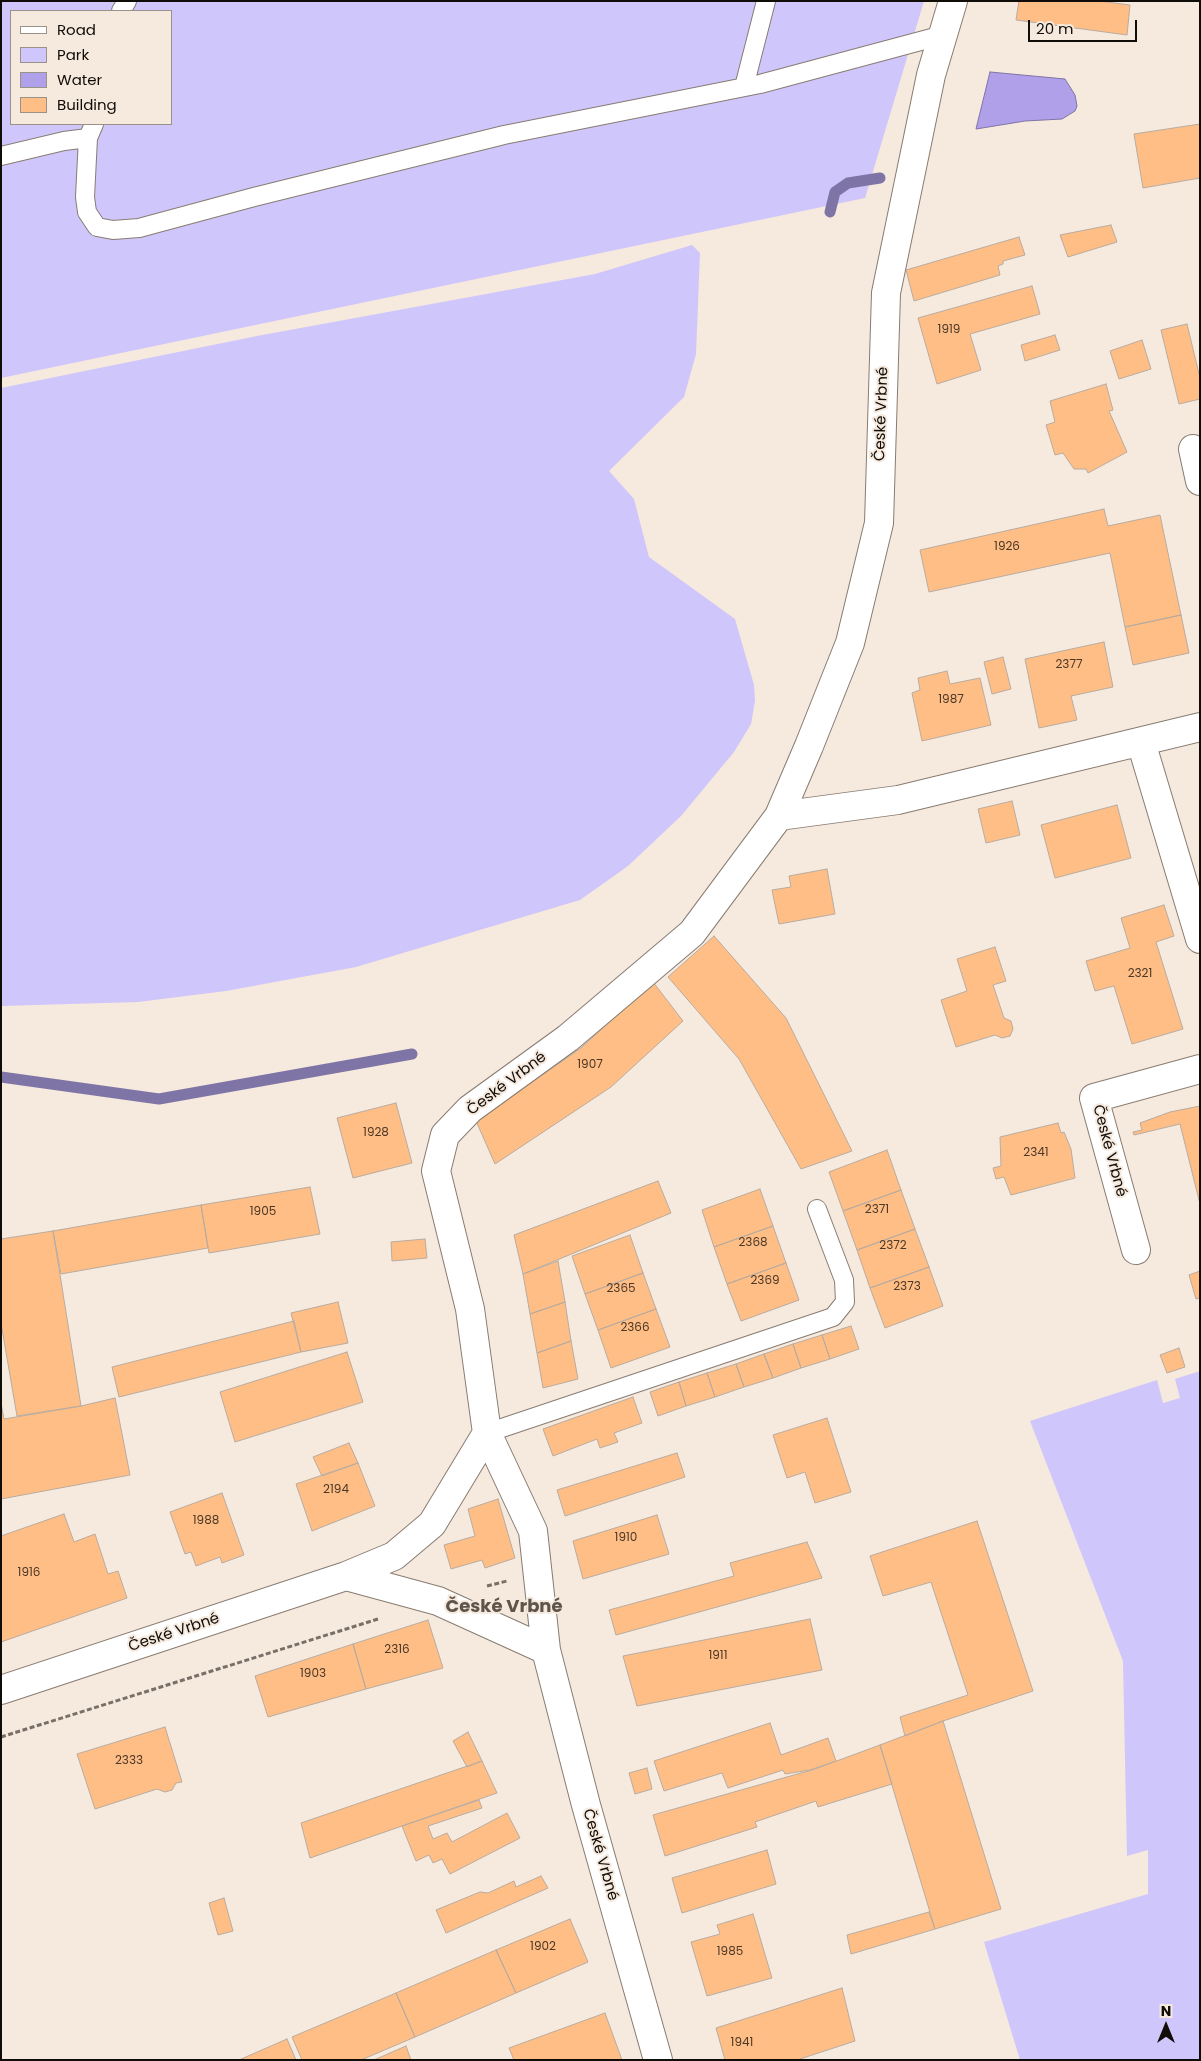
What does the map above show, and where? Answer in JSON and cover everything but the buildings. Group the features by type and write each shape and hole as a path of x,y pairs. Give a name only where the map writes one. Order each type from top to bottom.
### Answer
{"street":[{"name":"České Vrbné","path":"658,2060 586,1805 546,1650 533,1531 487,1433 470,1309 436,1171 445,1135 470,1109 568,1038 692,933 779,816 850,643 879,523 886,293 931,75 954,1"},
{"path":"1193,449 1200,481"},
{"path":"779,816 898,800 1200,727"},
{"path":"1141,742 1200,939"},
{"name":"České Vrbné","path":"1136,1250 1094,1098 1200,1069"},
{"name":"České Vrbné","path":"1,1690 346,1576 394,1556 432,1524 487,1433"},
{"path":"346,1576 438,1600 546,1650"}],"lane":[{"path":"744,86 766,1"},
{"path":"1,156 64,141 91,131 85,197 87,212 97,227 113,230 139,228 254,197 504,135 744,86 943,35"},
{"path":"487,1433 833,1317 845,1302 844,1280 818,1209"}],"path":[{"path":"438,1600 538,1572"},
{"path":"1,1737 381,1618"}],"green space":[{"path":"1,1 924,1 865,198 1,378"},
{"path":"692,245 700,253 696,354 684,397 609,471 634,499 649,557 735,619 754,685 755,701 751,724 734,752 681,816 628,866 580,900 356,967 226,991 138,1002 1,1006 1,388 257,336 595,274"},
{"path":"1200,1371 1200,2060 1020,2060 984,1942 1148,1894 1148,1850 1127,1856 1123,1661 1030,1421 1157,1380 1163,1403 1180,1398 1175,1379"}],"water":[{"path":"990,72 1065,79 1075,95 1077,106 1075,111 1062,119 1025,121 976,129"}],"waterway":[{"path":"830,212 835,192 848,183 880,178"},
{"path":"1,1077 159,1099 412,1054"}],"district":[{"name":"České Vrbné","path":"504,1607"}]}
